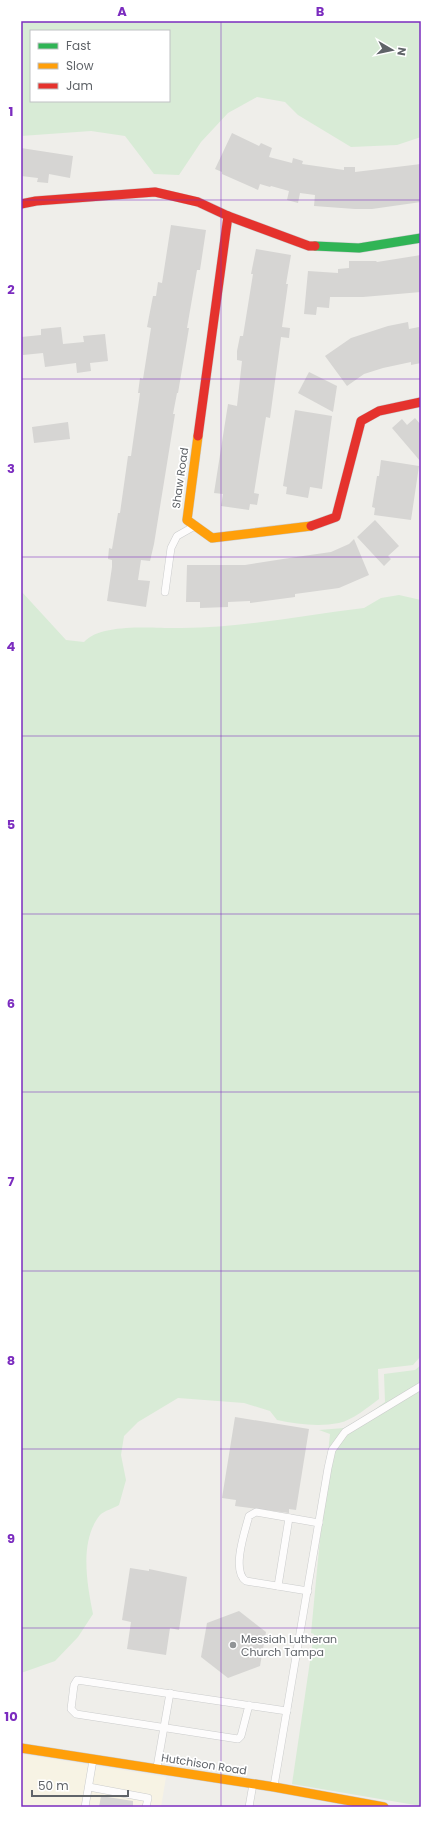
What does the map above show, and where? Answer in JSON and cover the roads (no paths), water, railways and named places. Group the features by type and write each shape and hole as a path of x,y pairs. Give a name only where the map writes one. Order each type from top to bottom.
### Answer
{"street":[{"path":"21,204 36,201 155,192 198,202 228,216 309,246 359,248 421,238"},
{"name":"Shaw Road","path":"228,216 187,520 212,538 315,526 336,517 360,420 380,411 421,402"},
{"name":"Hutchison Road","path":"21,1748 274,1787 384,1807"}],"lane":[{"path":"165,592 171,548 176,536 196,526"},
{"path":"274,1787 332,1450 345,1432 421,1386"},
{"path":"308,1591 246,1581 241,1578 239,1573 239,1563 249,1516 252,1513 319,1522"},
{"path":"278,1586 289,1518"},
{"path":"249,1705 241,1736 238,1739 76,1714 71,1709 74,1685 77,1680 170,1693 249,1705 287,1711"},
{"path":"157,1769 170,1693"},
{"path":"85,1807 93,1759"},
{"path":"249,1807 253,1784"},
{"path":"88,1787 148,1798 146,1807"}],"place":[{"name":"Messiah Lutheran Church Tampa","path":"233,1645"}]}
